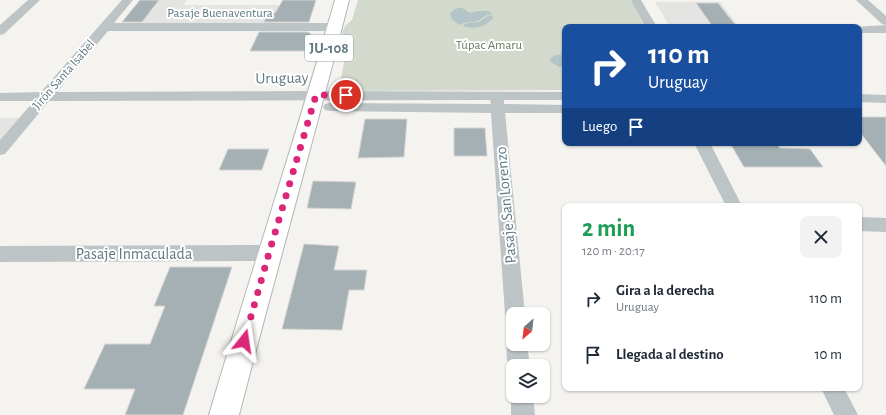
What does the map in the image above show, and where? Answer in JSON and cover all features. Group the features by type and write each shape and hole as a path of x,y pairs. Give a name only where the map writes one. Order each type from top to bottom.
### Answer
{"main road":[{"name":"JU-108","path":"224,415 342,0"}],"street":[{"path":"0,31 35,0"},
{"name":"Jirón Santa Isabel","path":"0,150 46,98 128,0"},
{"path":"636,0 649,24"},
{"path":"861,0 886,22"},
{"name":"Pasaje Buenaventura","path":"106,27 335,27"},
{"path":"862,29 886,29"},
{"name":"Uruguay","path":"497,103 562,96"},
{"name":"Uruguay","path":"0,97 497,103 562,109"},
{"path":"862,98 886,99"},
{"name":"Uruguay","path":"0,109 314,101"},
{"name":"Pasaje San Lorenzo","path":"497,103 514,307"},
{"path":"862,108 886,108"},
{"path":"704,146 732,203"},
{"path":"862,224 886,224"},
{"name":"Pasaje Inmaculada","path":"0,254 269,253"},
{"path":"834,391 846,415"},
{"path":"522,403 523,415"}],"shaded area":[{"path":"140,0 187,0 184,5 315,5 308,25 120,25"},
{"path":"655,2 720,2 737,24 668,24"},
{"path":"457,8 462,8 470,13 489,11 492,14 487,15 475,22 461,25 455,22 451,17 451,12"},
{"path":"492,15 493,18 483,26 472,28 463,26 468,23 478,22 487,16"},
{"path":"562,50 562,66 559,67 551,62 550,59 555,55 561,55"},
{"path":"0,118 21,118 0,142"}],"green space":[{"name":"Túpac Amaru","path":"358,0 632,0 643,24 562,24 562,90 346,91 335,85 340,83 349,39 342,33 345,26 352,20"}],"building":[{"path":"140,0 159,0 142,22 122,22"},
{"path":"283,0 316,0 309,22 264,22 268,13 275,13"},
{"path":"696,3 718,3 735,24 711,24"},
{"path":"259,32 308,32 311,34 305,51 250,51"},
{"path":"862,117 886,117 886,166 862,135"},
{"path":"365,119 407,119 404,157 358,158"},
{"path":"454,128 485,128 487,156 454,156"},
{"path":"732,146 778,146 780,148 810,149 823,167 744,167"},
{"path":"228,149 269,149 262,170 219,170"},
{"path":"313,181 356,182 351,209 307,208"},
{"path":"304,244 339,246 334,270 367,270 364,290 349,290 342,330 282,329"},
{"path":"170,267 232,267 183,415 125,415 135,389 84,389 105,344 150,344 165,306 154,306"}],"route":[{"path":"244,341 316,95 346,95"}]}
